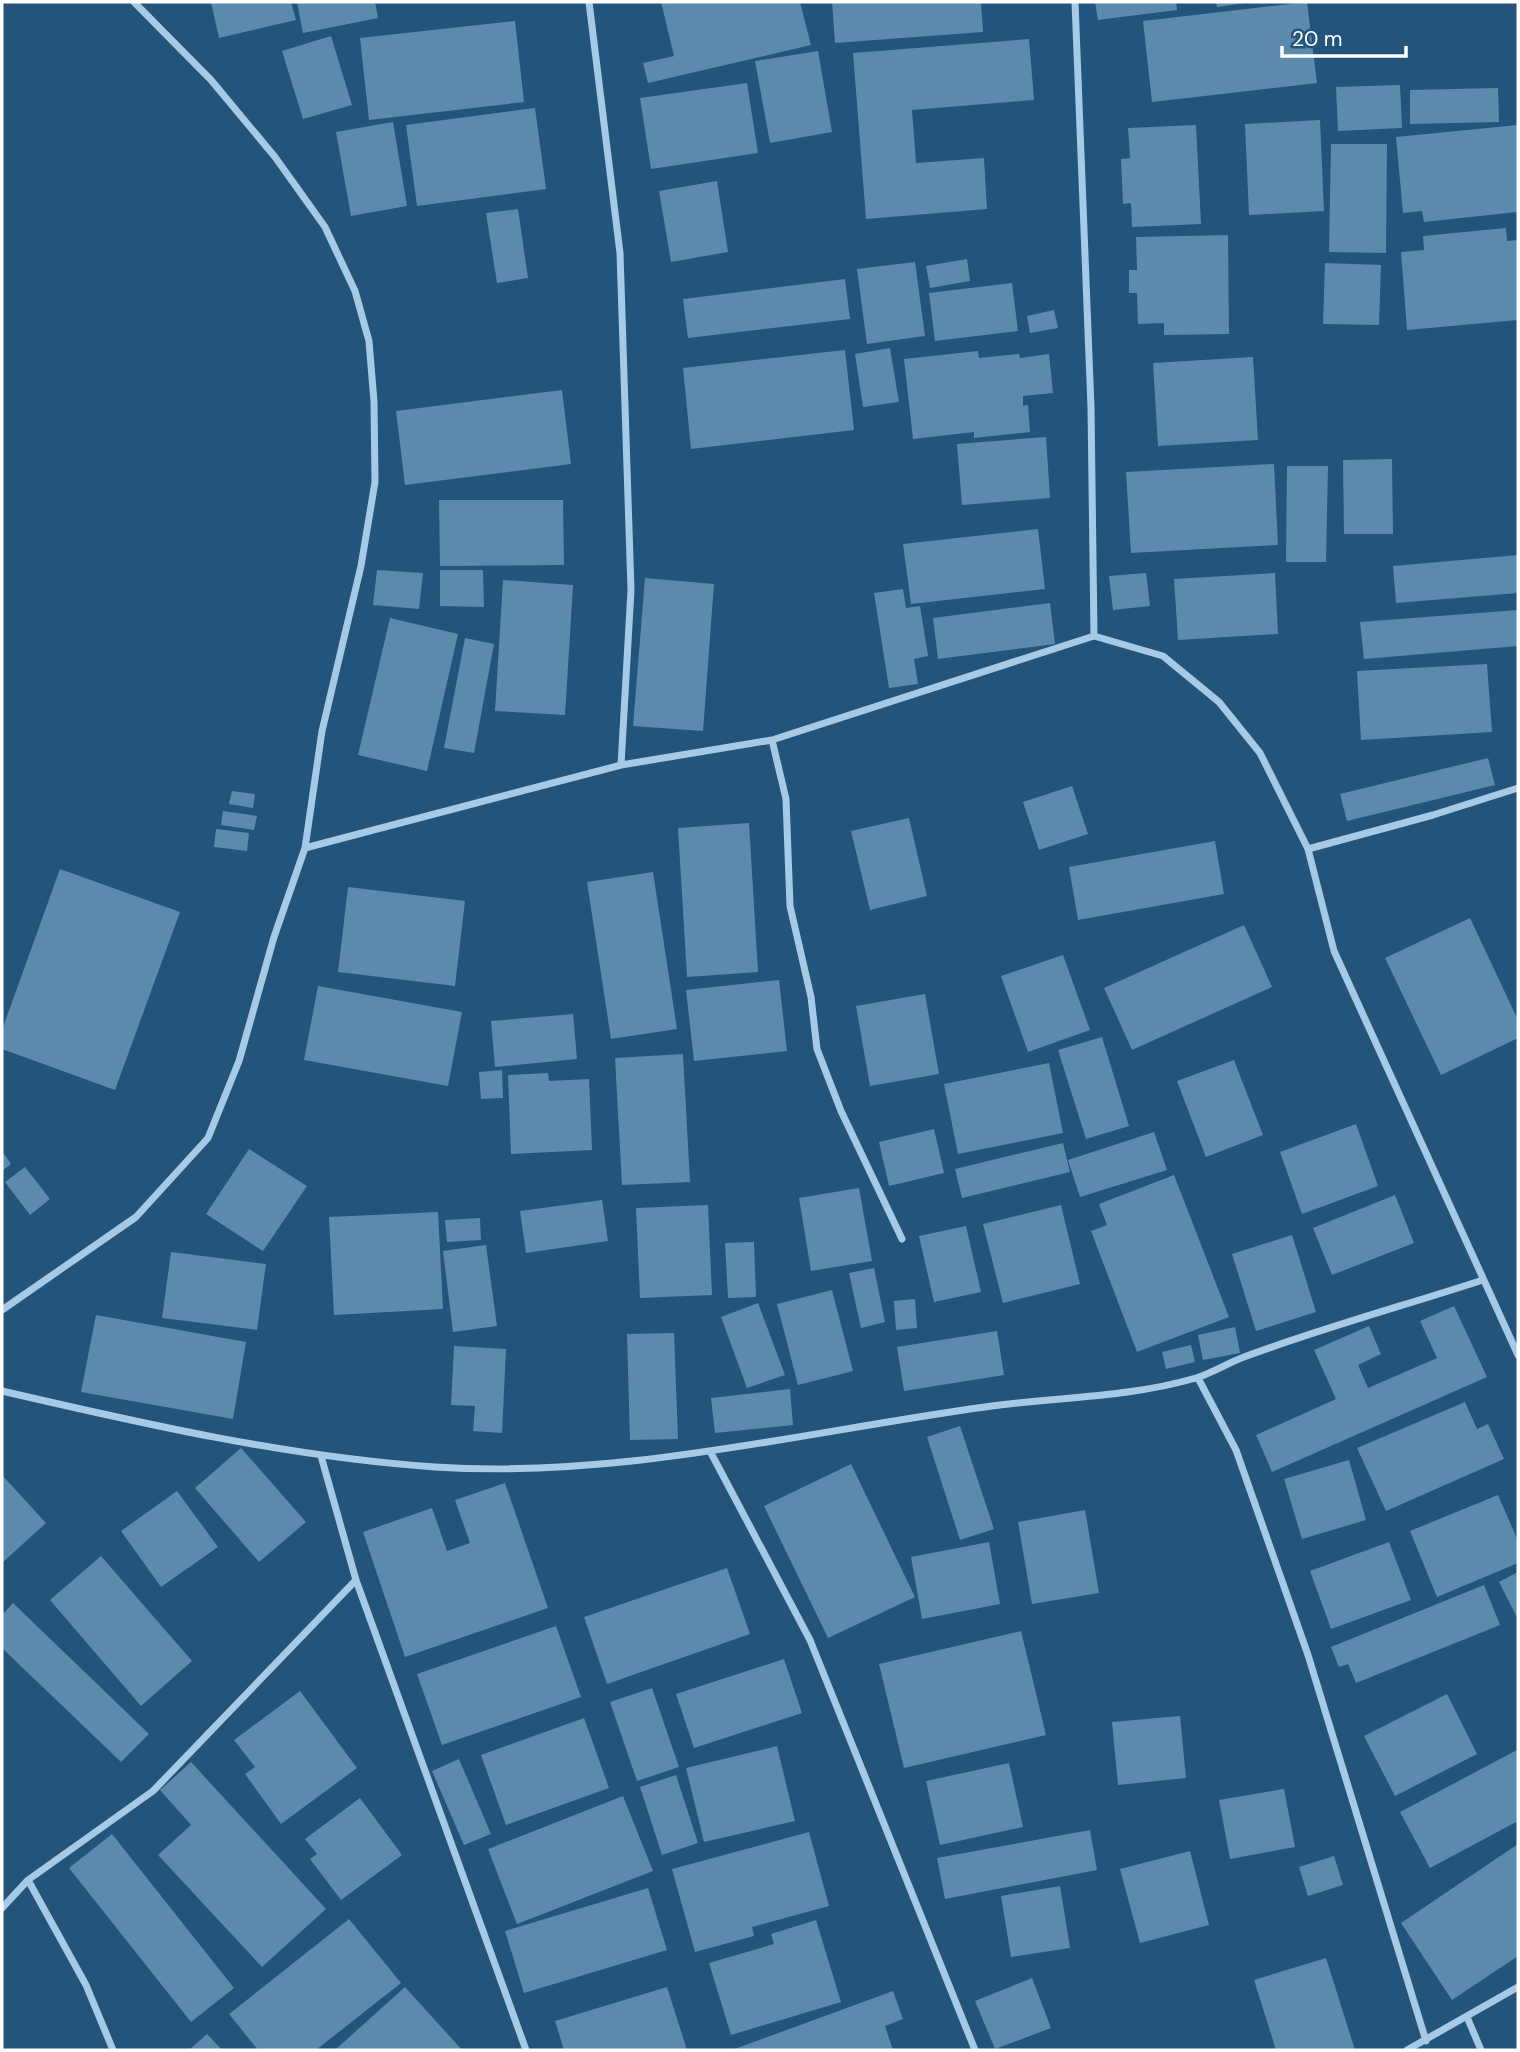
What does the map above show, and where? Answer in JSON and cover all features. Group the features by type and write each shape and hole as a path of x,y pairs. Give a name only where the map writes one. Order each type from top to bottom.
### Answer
{"street":[{"path":"2,1310 136,1217 208,1138 239,1061 274,937 305,848 322,732 362,566 375,482 374,402 369,341 355,291 325,228 275,158 211,80 134,2"},
{"path":"589,2 620,253 631,590 621,765"},
{"path":"1075,2 1091,407 1094,636"},
{"path":"305,848 621,765 772,740 1094,636 1163,656 1219,702 1260,753 1308,849 1334,951 1518,1352"},
{"path":"772,740 786,799 790,906 811,997 817,1049 845,1122 902,1239"},
{"path":"1308,849 1433,816 1518,788"},
{"path":"2,1391 104,1415 321,1456 438,1467 542,1468 711,1453 987,1407 1135,1391 1198,1378 1242,1358 1483,1280"},
{"path":"1198,1378 1236,1450 1303,1642 1426,2041"},
{"path":"711,1453 810,1640 975,2050"},
{"path":"321,1456 356,1580 526,2050"},
{"path":"2,1908 28,1880 153,1791 356,1580"},
{"path":"28,1880 86,1985 113,2050"},
{"path":"1407,2050 1518,1987"},
{"path":"1467,2017 1481,2050"}],"building":[{"path":"211,2 291,2 296,20 219,38"},
{"path":"297,2 375,2 378,18 303,33"},
{"path":"661,2 800,2 811,45 648,83 643,63 674,56"},
{"path":"832,2 981,2 983,32 835,43"},
{"path":"1095,2 1176,2 1177,10 1098,20"},
{"path":"1216,2 1245,2 1245,3 1217,7"},
{"path":"1307,2 1317,83 1152,102 1143,21"},
{"path":"515,21 524,102 369,120 360,38"},
{"path":"331,36 352,105 303,119 282,51"},
{"path":"1029,39 1034,100 912,110 916,163 984,158 987,209 866,219 853,53"},
{"path":"818,51 832,132 770,143 755,61"},
{"path":"747,83 758,153 651,169 640,98"},
{"path":"1400,85 1402,128 1338,131 1336,87"},
{"path":"1498,88 1499,122 1410,124 1410,90"},
{"path":"535,108 546,189 417,206 406,125"},
{"path":"1320,120 1324,211 1249,215 1245,124"},
{"path":"393,122 407,206 351,216 336,132"},
{"path":"1196,125 1201,224 1132,227 1131,203 1123,204 1121,159 1130,158 1128,128"},
{"path":"1518,125 1517,212 1424,222 1422,211 1403,213 1396,137"},
{"path":"1331,144 1387,144 1386,253 1329,252"},
{"path":"717,181 728,252 671,262 659,191"},
{"path":"518,209 528,278 497,283 486,213"},
{"path":"1506,228 1507,241 1518,240 1518,320 1407,330 1401,252 1424,250 1423,236"},
{"path":"1228,235 1229,334 1164,335 1164,323 1138,324 1137,293 1129,293 1129,270 1137,270 1136,237"},
{"path":"967,259 970,281 930,288 926,266"},
{"path":"915,262 925,336 867,344 857,269"},
{"path":"1325,263 1381,265 1379,325 1323,324"},
{"path":"845,279 850,319 688,338 683,299"},
{"path":"1012,283 1018,331 935,341 929,293"},
{"path":"1054,310 1058,328 1030,333 1027,316"},
{"path":"890,348 899,402 863,407 855,354"},
{"path":"845,350 854,430 691,449 683,368"},
{"path":"978,351 979,358 1019,354 1020,358 1049,354 1053,393 1023,396 1023,406 1028,405 1030,432 974,438 974,432 913,439 904,359"},
{"path":"1253,357 1258,440 1158,446 1153,363"},
{"path":"562,390 571,464 405,485 396,411"},
{"path":"1046,437 1050,498 962,505 957,444"},
{"path":"1392,459 1393,534 1344,534 1343,460"},
{"path":"1274,464 1278,545 1131,553 1126,472"},
{"path":"1287,466 1328,466 1326,562 1286,562"},
{"path":"439,500 563,500 564,565 440,566"},
{"path":"1038,529 1045,589 911,604 903,544"},
{"path":"1518,555 1518,593 1396,603 1393,566"},
{"path":"377,570 423,573 419,609 373,605"},
{"path":"440,570 483,570 484,607 440,606"},
{"path":"1146,573 1150,606 1113,610 1109,576"},
{"path":"1275,573 1278,634 1178,640 1174,579"},
{"path":"645,578 714,584 703,731 633,726"},
{"path":"503,580 573,585 565,715 495,711"},
{"path":"903,589 906,608 920,606 928,656 914,659 918,684 889,688 874,593"},
{"path":"1050,603 1055,644 938,659 933,618"},
{"path":"1518,610 1518,646 1364,659 1360,622"},
{"path":"390,618 458,634 427,771 358,755"},
{"path":"465,638 494,644 474,753 444,748"},
{"path":"1487,664 1492,732 1361,740 1357,671"},
{"path":"1488,758 1495,785 1347,821 1340,794"},
{"path":"1072,786 1088,834 1039,850 1023,802"},
{"path":"232,791 255,794 253,808 229,804"},
{"path":"223,811 257,816 254,830 221,825"},
{"path":"909,818 927,896 870,910 851,831"},
{"path":"749,823 758,972 687,977 678,828"},
{"path":"216,829 249,833 247,851 214,847"},
{"path":"1215,841 1224,894 1078,920 1069,867"},
{"path":"60,869 180,912 115,1090 2,1049 2,1030"},
{"path":"653,872 677,1029 611,1039 587,882"},
{"path":"348,887 465,901 455,986 338,972"},
{"path":"1470,918 1518,1020 1518,1038 1441,1075 1385,958"},
{"path":"1244,925 1272,987 1132,1050 1104,988"},
{"path":"1063,955 1090,1030 1028,1052 1001,976"},
{"path":"779,980 787,1051 694,1061 686,990"},
{"path":"318,986 462,1012 448,1086 304,1060"},
{"path":"925,994 939,1074 870,1086 856,1006"},
{"path":"573,1014 577,1059 495,1067 491,1021"},
{"path":"1102,1037 1129,1126 1086,1139 1058,1050"},
{"path":"683,1054 690,1182 622,1185 615,1058"},
{"path":"1234,1060 1263,1135 1206,1157 1177,1081"},
{"path":"1049,1063 1063,1133 958,1154 944,1084"},
{"path":"502,1070 503,1098 481,1099 479,1072"},
{"path":"548,1073 549,1081 589,1079 592,1150 511,1154 508,1075"},
{"path":"1356,1124 1378,1186 1302,1214 1280,1152"},
{"path":"934,1129 944,1173 889,1186 879,1142"},
{"path":"1154,1132 1167,1170 1080,1197 1068,1160"},
{"path":"1063,1143 1070,1172 962,1198 955,1169"},
{"path":"249,1149 307,1186 263,1251 206,1214"},
{"path":"2,1151 11,1164 2,1171"},
{"path":"25,1167 50,1199 30,1215 5,1182"},
{"path":"1174,1175 1229,1317 1137,1352 1091,1231 1107,1225 1099,1204"},
{"path":"859,1188 872,1261 811,1271 799,1198"},
{"path":"1395,1195 1414,1243 1332,1275 1313,1228"},
{"path":"602,1200 608,1241 526,1253 520,1211"},
{"path":"708,1205 712,1295 640,1298 636,1208"},
{"path":"1061,1205 1080,1284 1003,1303 983,1224"},
{"path":"438,1212 443,1309 334,1315 329,1217"},
{"path":"480,1218 481,1240 447,1242 445,1220"},
{"path":"966,1226 981,1292 934,1302 919,1236"},
{"path":"1292,1235 1316,1312 1256,1331 1232,1254"},
{"path":"754,1242 756,1297 728,1298 725,1243"},
{"path":"486,1245 497,1326 453,1332 443,1251"},
{"path":"171,1252 266,1264 257,1330 162,1318"},
{"path":"874,1268 885,1322 861,1328 849,1273"},
{"path":"832,1290 853,1371 798,1385 777,1304"},
{"path":"915,1299 917,1328 896,1330 894,1301"},
{"path":"758,1303 785,1375 747,1388 721,1317"},
{"path":"1454,1306 1487,1377 1272,1472 1256,1435 1336,1399 1314,1350 1369,1326 1381,1354 1358,1365 1368,1388 1437,1358 1420,1321"},
{"path":"96,1315 246,1342 233,1419 81,1392"},
{"path":"1235,1327 1240,1353 1203,1360 1198,1335"},
{"path":"997,1331 1004,1375 904,1391 897,1347"},
{"path":"674,1333 678,1439 630,1440 627,1334"},
{"path":"1191,1345 1195,1362 1166,1369 1162,1352"},
{"path":"454,1346 506,1349 502,1433 473,1431 475,1406 451,1405"},
{"path":"790,1389 793,1425 715,1433 711,1398"},
{"path":"1465,1402 1477,1429 1488,1424 1504,1459 1386,1511 1357,1448"},
{"path":"960,1426 994,1529 960,1540 927,1437"},
{"path":"241,1448 306,1522 259,1562 195,1488"},
{"path":"1349,1460 1366,1520 1302,1539 1284,1479"},
{"path":"851,1464 915,1597 828,1638 764,1506"},
{"path":"2,1475 46,1523 2,1563"},
{"path":"505,1483 548,1608 405,1657 363,1532 432,1508 447,1551 470,1543 455,1500"},
{"path":"177,1491 218,1547 161,1587 121,1531"},
{"path":"1498,1495 1518,1541 1518,1563 1437,1597 1410,1531"},
{"path":"1085,1510 1099,1593 1032,1604 1018,1522"},
{"path":"989,1542 1000,1604 922,1619 911,1557"},
{"path":"1389,1542 1411,1600 1331,1629 1310,1571"},
{"path":"101,1556 192,1661 141,1706 50,1600"},
{"path":"727,1568 750,1634 607,1684 584,1617"},
{"path":"1518,1572 1518,1619 1499,1582"},
{"path":"1484,1585 1500,1625 1356,1683 1348,1664 1339,1667 1331,1647"},
{"path":"13,1603 149,1734 121,1762 2,1648 2,1615"},
{"path":"556,1626 581,1697 442,1745 417,1674"},
{"path":"1021,1631 1046,1735 904,1768 879,1664"},
{"path":"784,1659 802,1713 694,1748 676,1694"},
{"path":"652,1688 679,1767 637,1781 610,1702"},
{"path":"300,1691 357,1768 281,1824 245,1774 255,1767 234,1740"},
{"path":"1447,1694 1477,1754 1395,1796 1364,1736"},
{"path":"1180,1716 1186,1778 1118,1785 1112,1722"},
{"path":"584,1718 609,1788 506,1825 481,1755"},
{"path":"777,1746 795,1821 704,1842 686,1768"},
{"path":"1517,1750 1518,1821 1430,1868 1400,1812"},
{"path":"459,1759 491,1834 464,1845 432,1771"},
{"path":"191,1762 326,1909 262,1967 158,1855 191,1825 160,1790"},
{"path":"1009,1763 1023,1827 940,1845 926,1781"},
{"path":"676,1775 698,1843 662,1855 640,1787"},
{"path":"1284,1789 1295,1847 1230,1859 1219,1800"},
{"path":"623,1796 653,1871 517,1924 488,1849"},
{"path":"360,1798 402,1855 341,1900 310,1859 317,1854 305,1839"},
{"path":"1090,1830 1097,1870 945,1899 937,1858"},
{"path":"809,1832 829,1906 752,1927 754,1936 695,1952 672,1869"},
{"path":"112,1834 234,1988 191,2022 69,1868"},
{"path":"1518,1844 1518,1956 1452,2000 1401,1923"},
{"path":"1190,1851 1209,1925 1140,1943 1120,1869"},
{"path":"1334,1856 1343,1885 1308,1896 1299,1867"},
{"path":"1060,1886 1070,1948 1011,1957 1001,1896"},
{"path":"648,1888 667,1950 524,1993 505,1931"},
{"path":"349,1919 401,1983 316,2050 258,2050 229,2014"},
{"path":"816,1920 841,2002 731,2035 709,1963 774,1944 771,1934"},
{"path":"1326,1958 1355,2050 1276,2050 1254,1980"},
{"path":"1032,1978 1051,2028 995,2049 975,2001"},
{"path":"405,1987 462,2050 335,2050"},
{"path":"667,1987 687,2050 564,2050 555,2021"},
{"path":"893,1991 903,2019 885,2026 893,2050 732,2050"},
{"path":"207,2034 222,2050 189,2050"}]}
